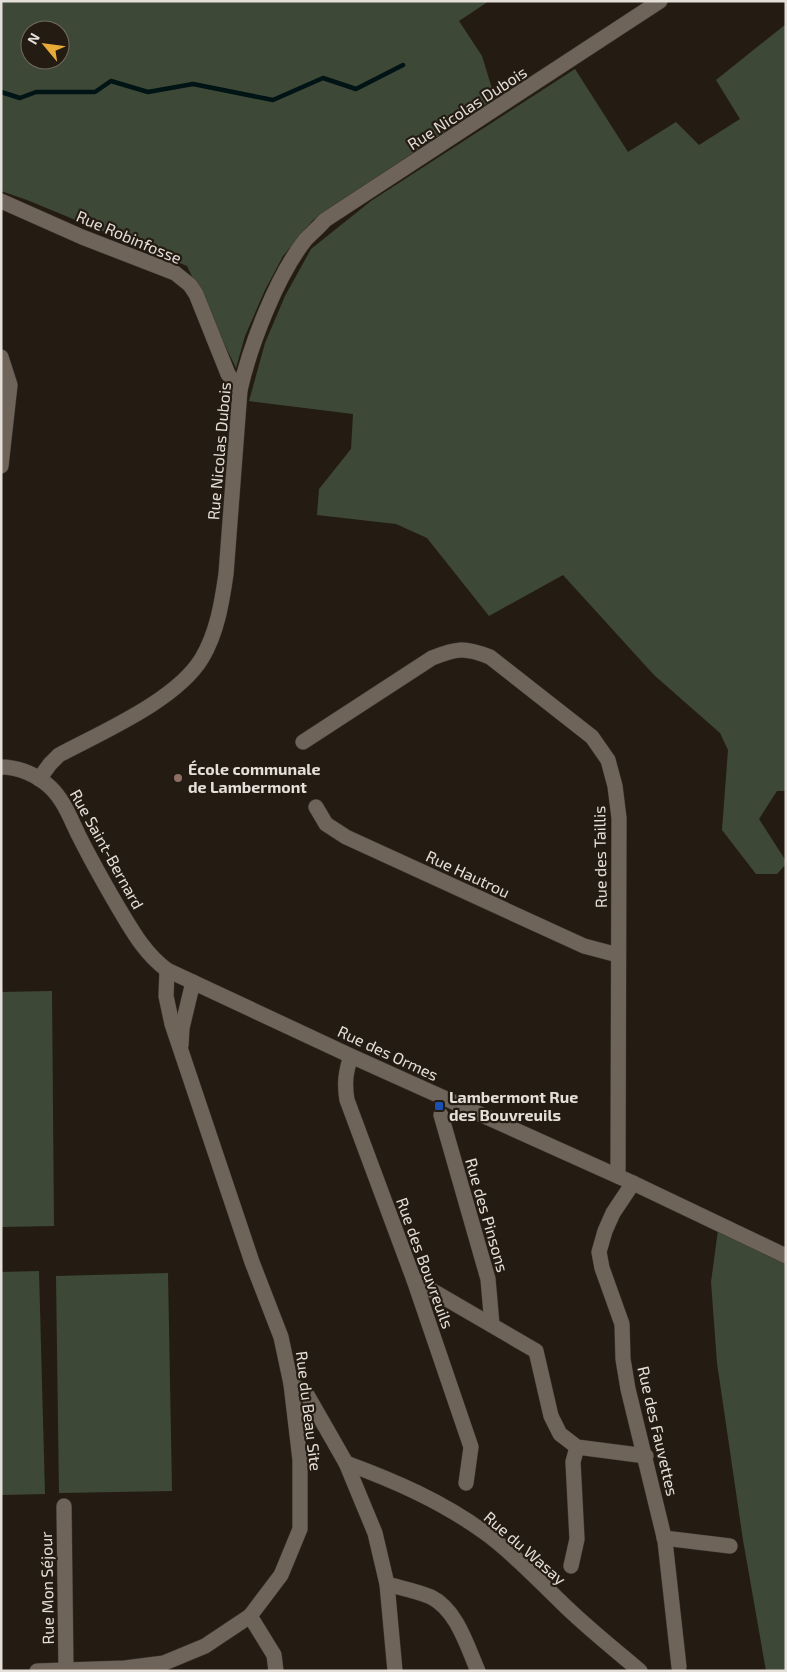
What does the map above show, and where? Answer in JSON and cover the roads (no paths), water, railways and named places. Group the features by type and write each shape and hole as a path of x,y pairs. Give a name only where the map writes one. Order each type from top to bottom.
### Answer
{"street":[{"name":"Rue Nicolas Dubois","path":"39,779 59,755 149,706 175,688 190,674 203,657 216,624 225,583 240,390 256,336 280,281 307,239 326,220 660,1"},
{"name":"Rue Robinfosse","path":"1,201 183,278 196,294 228,374 240,390"},
{"path":"1,357 10,385 1,466"},
{"name":"Rue des Taillis","path":"303,742 432,658 451,650 471,650 490,657 592,737 608,760 615,786 619,818 618,1176"},
{"name":"Rue Saint-Bernard","path":"1,767 9,767 26,772 51,788 60,800 94,866 139,942 154,960 167,970"},
{"name":"Rue Hautrou","path":"316,807 326,824 346,837 584,946 618,955"},
{"name":"Rue des Ormes","path":"167,970 351,1056 618,1176 786,1256"},
{"name":"Rue du Beau Site","path":"37,1671 125,1668 164,1663 205,1646 250,1616 281,1574 300,1529 300,1460 291,1384 281,1337 252,1262 181,1046 172,1024 166,996 167,970"},
{"name":"Rue du Beau Site","path":"181,1046 182,1028 193,982"},
{"name":"Rue des Bouvreuils","path":"351,1056 344,1085 347,1100 414,1280 471,1447 466,1483"},
{"name":"Rue des Pinsons","path":"441,1115 488,1279 492,1325"},
{"name":"Rue des Fauvettes","path":"633,1183 613,1213 599,1252 602,1268 622,1324 623,1360 628,1389 646,1456 664,1538 679,1667"},
{"path":"414,1280 536,1351 550,1416 560,1434 577,1447 646,1456"},
{"path":"291,1384 306,1393 346,1463 375,1534 387,1584 395,1671"},
{"path":"571,1566 577,1539 573,1462 577,1447"},
{"name":"Rue du Wasay","path":"346,1463 394,1481 436,1501 486,1532 601,1638 640,1671"},
{"name":"Rue Mon Séjour","path":"64,1506 66,1670"},
{"path":"664,1538 730,1546"},
{"path":"387,1584 431,1598 448,1610 478,1671"},
{"path":"250,1616 274,1655 276,1671"}],"waterway":[{"path":"1,92 20,98 36,92 95,92 111,81 148,92 193,84 273,100 323,78 356,89 403,65"}],"place":[{"name":"École communale de Lambermont","path":"178,778"},
{"name":"Lambermont Rue des Bouvreuils","path":"439,1106"}]}
